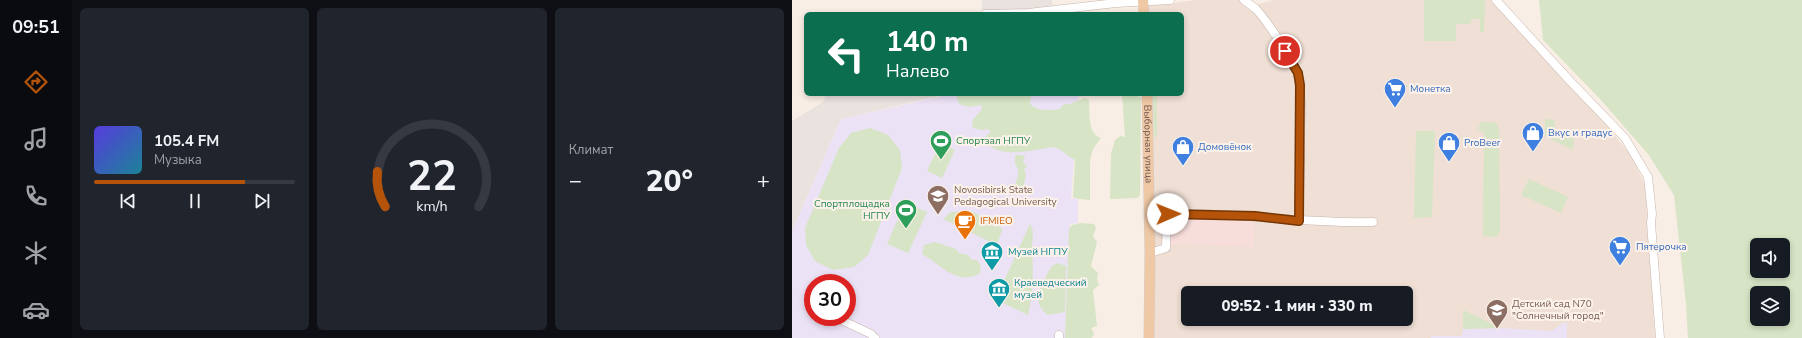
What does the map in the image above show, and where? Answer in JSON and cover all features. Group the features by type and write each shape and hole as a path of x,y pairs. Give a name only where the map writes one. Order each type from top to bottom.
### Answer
{"main road":[{"path":"1143,1 1144,12"},
{"name":"Выборная улица","path":"1147,96 1150,253 1149,338"}],"street":[{"path":"1037,12 1116,3 1170,0"},
{"path":"1244,0 1256,9 1262,16 1280,41 1298,73 1301,102 1299,221"},
{"path":"1496,0 1570,82 1625,138 1648,177 1652,214 1651,223 1660,338"},
{"path":"1150,253 1166,248 1168,214 1255,216 1299,221 1373,222"},
{"path":"854,326 871,334 875,338"}],"shaded area":[{"path":"982,0 1052,0 1052,12 982,12"},
{"path":"1196,0 1239,0 1250,6 1274,0 1492,0 1606,124 1631,156 1645,185 1655,338 1154,338 1152,96 1184,96 1184,12 1149,12 1148,6"},
{"path":"825,96 938,96 841,119 792,231 792,121 823,102"},
{"name":"Novosibirsk State Pedagogical University","path":"942,96 1079,96 1071,198 1078,199 1078,223 1070,224 1065,338 792,338 792,231 841,119"},
{"path":"1167,214 1255,217 1254,247 1166,244"},
{"name":"Детский сад N70 \"Солнечный город\"","path":"1567,322 1567,338 1431,338 1431,336 1462,336 1463,329 1501,328 1552,331 1561,324"}],"green space":[{"path":"1424,0 1485,0 1484,32 1480,32 1480,19 1471,19 1471,24 1456,24 1456,41 1424,41"},
{"path":"1539,0 1802,0 1802,338 1688,338 1686,304 1674,195 1648,154 1600,99 1543,40"},
{"path":"1418,85 1428,88 1431,93 1426,94 1420,88 1415,87 1389,89 1389,86"},
{"path":"957,96 1031,96 1030,104 1033,107 1044,110 1052,110 1060,109 1064,104 1070,104 1085,98 1089,100 1091,127 1093,132 1101,138 1093,149 1090,161 1090,200 1073,197 1075,160 1059,149 1053,147 1008,152 991,147 984,141 985,137 991,132 988,129 981,130 973,128 972,121 982,109 981,105 968,107 959,104"},
{"path":"1122,96 1137,96 1141,98 1140,195 1137,198 1110,199 1111,154 1115,140 1121,136 1125,137"},
{"path":"1153,96 1157,96 1157,138 1154,136"},
{"path":"1545,119 1555,120 1554,134 1574,138 1573,150 1545,136"},
{"path":"1481,122 1493,122 1497,124 1499,131 1500,231 1498,235 1493,237 1483,236 1484,133 1478,129"},
{"path":"870,128 888,135 900,150 902,168 868,255 854,267 833,270 815,261 806,245 805,228 839,148 851,133"},
{"path":"1416,131 1435,131 1432,217 1414,218"},
{"name":"Спортзал НГПУ","path":"940,143 955,150 942,178 927,171"},
{"path":"1015,155 1022,155 1025,157 1023,162 1027,167 1024,169 1026,175 1022,193 1014,193 1006,190 1008,186 1015,184 1018,176 1018,169 1015,164"},
{"path":"1529,179 1568,197 1561,213 1521,195"},
{"name":"Спортплощадка НГПУ","path":"905,203 927,212 908,253 887,244"},
{"path":"972,211 990,222 994,227 999,225 1002,230 997,245 943,219 951,212"},
{"path":"1081,223 1094,224 1096,228 1093,236 1097,242 1091,266 1098,273 1097,279 1099,285 1093,290 1097,326 1091,328 1094,333 1092,338 1065,338 1069,229 1072,225"},
{"path":"1030,224 1033,232 1033,280 1028,315 990,297 992,291 998,294"},
{"path":"935,242 956,249 959,253 968,255 972,260 977,260 981,266 980,273 972,277 957,276 942,268 922,254 924,245"},
{"path":"1058,263 1066,266 1065,312 1048,315 1039,303 1039,291 1052,266"},
{"path":"1463,310 1501,328 1463,329"}],"place":[{"name":"Монетка","path":"1395,108"},
{"name":"Вкус и градус","path":"1533,152"},
{"name":"Спортзал НГПУ","path":"941,160"},
{"name":"ProBeer","path":"1449,162"},
{"name":"Домовёнок","path":"1183,166"},
{"name":"Novosibirsk State Pedagogical University","path":"938,216"},
{"name":"Спортплощадка НГПУ","path":"906,230"},
{"name":"IFMIEO","path":"965,240"},
{"name":"Пятерочка","path":"1620,266"},
{"name":"Музей НГПУ","path":"992,272"},
{"name":"Краеведческий музей","path":"999,308"},
{"name":"Детский сад N70 \"Солнечный город\"","path":"1497,330"}],"route":[{"path":"1168,214 1182,213 1255,216 1299,221 1300,85 1298,73 1285,51"}]}
